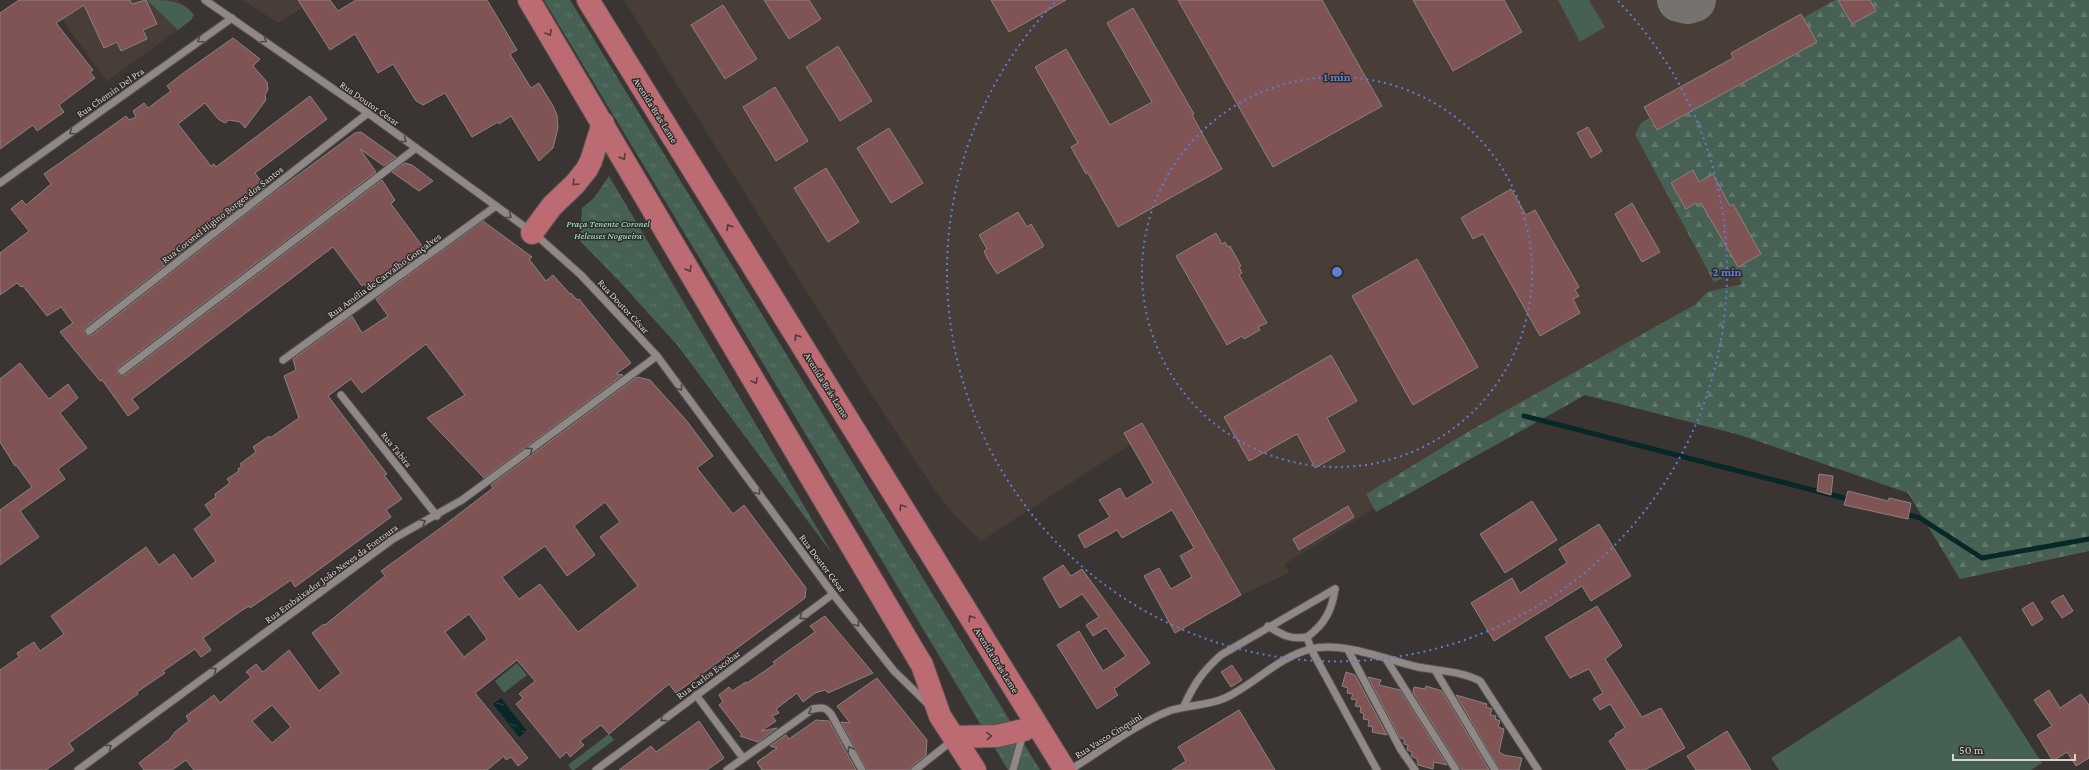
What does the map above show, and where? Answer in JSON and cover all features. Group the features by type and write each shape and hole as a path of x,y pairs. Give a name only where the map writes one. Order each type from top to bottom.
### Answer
{"main road":[{"path":"529,0 922,665 940,716 975,770"},
{"name":"Avenida Brás Leme","path":"588,0 1030,726 1065,770"},
{"path":"532,233 552,206 575,184 587,169 603,123"},
{"path":"954,738 997,736 1030,726"}],"street":[{"name":"Rua Doutor César","path":"205,0 368,113 496,206 532,233 581,275 657,356 833,594 894,671 940,716"},
{"name":"Rua Chemin Del Pra","path":"0,183 232,18"},
{"name":"Rua Coronel Higino Borges dos Santos","path":"89,331 368,113"},
{"path":"122,371 416,148"},
{"name":"Rua Amélia de Carvalho Gonçalves","path":"283,360 496,206"},
{"name":"Rua Embaixador João Neves da Fontoura","path":"78,770 393,539 437,516 462,500 657,356"},
{"name":"Rua Tabira","path":"341,395 437,516"},
{"path":"1184,706 1196,681 1204,669 1221,655 1268,626 1335,589 1329,615 1319,629 1307,637 1295,640 1282,636 1268,626"},
{"name":"Rua Carlos Escobar","path":"596,770 833,594"},
{"path":"1307,637 1311,648 1377,770"},
{"path":"1311,648 1328,647 1348,650 1468,676 1480,681 1538,770"},
{"name":"Rua Vasco Cinquini","path":"1070,770 1156,717 1184,706 1205,704 1224,698 1247,685 1270,668 1311,648"},
{"path":"1348,650 1401,750 1415,770"},
{"path":"1386,659 1456,770"},
{"path":"1435,670 1495,770"},
{"path":"696,695 743,758"},
{"path":"727,770 813,709 821,707 826,709 831,714 862,770"},
{"path":"1013,770 1030,726"},
{"path":"915,770 954,738"}],"shaded area":[{"path":"66,0 74,12 92,0 177,0 190,9 194,15 191,20 107,81 53,7"},
{"path":"243,0 314,0 278,23"},
{"path":"624,0 2089,0 2089,551 1960,579 1908,493 1606,364 1285,564 1289,573 1241,595 1148,433 981,541 953,513 936,492 869,391"}],"green space":[{"path":"147,0 174,2 184,6 194,15 191,20 178,30"},
{"path":"544,0 570,0 1040,770 1008,770"},
{"path":"1558,0 1589,0 1605,27 1580,42"},
{"path":"1835,0 2089,0 2089,551 1960,579 1908,493 1740,435 1585,395 1376,512 1366,494 1466,433 1696,304 1707,292 1742,284 1740,279 1730,276 1714,282 1635,134 1641,123 1649,118 1656,130 1813,41 1801,19"},
{"name":"Praça Tenente Coronel Heleuses Nogueira","path":"609,176 833,555 678,346 620,282 580,241 582,208 594,198"},
{"path":"1960,636 2042,763 2031,770 1779,770 1771,758"},
{"path":"517,663 527,675 504,693 495,681"},
{"path":"609,734 614,740 572,770 568,765"}],"water":[{"path":"501,698 527,731 519,737 493,704"}],"building":[{"path":"19,0 130,0 132,4 146,0 157,24 143,30 147,39 121,51 117,42 104,48 84,5 56,23 93,70 90,72 95,78 59,105 64,112 37,131 33,125 0,149 0,13"},
{"path":"298,0 330,0 338,11 356,0 487,0 517,50 510,54 531,88 539,83 553,106 557,115 558,128 553,148 539,161 511,116 499,124 498,122 472,137 445,93 423,105 416,101 393,64 378,73 355,34 330,50"},
{"path":"764,0 809,0 821,19 789,39"},
{"path":"991,0 1066,0 1009,32"},
{"path":"1178,0 1322,0 1382,106 1273,167"},
{"path":"1413,0 1504,0 1522,32 1453,71"},
{"path":"1838,0 1870,0 1876,11 1852,24"},
{"path":"723,5 757,59 725,79 691,25"},
{"path":"1133,8 1194,114 1192,115 1222,169 1118,227 1088,173 1086,174 1071,147 1078,143 1035,67 1066,49 1110,125 1152,102 1107,23"},
{"path":"1801,14 1817,42 1657,130 1644,107 1733,58 1731,53"},
{"path":"233,38 260,59 253,66 267,82 268,89 265,95 266,100 245,128 240,122 229,120 225,123 218,119 205,103 178,124 211,166 214,164 216,167 310,96 327,119 255,173 265,187 86,327 84,331 87,335 92,335 271,195 355,133 361,132 396,157 384,166 360,149 376,172 119,367 117,371 118,374 125,375 382,180 395,200 391,204 426,251 370,291 364,284 362,286 333,247 132,399 139,408 128,416 102,380 100,381 60,332 73,323 61,307 47,316 23,286 21,287 17,283 0,295 0,253 29,231 11,209 22,200 26,205 51,184 44,174 126,116 129,120 136,117 133,111 144,103 148,108 171,91 167,86"},
{"path":"838,46 872,101 840,121 806,67"},
{"path":"775,87 808,141 776,161 743,107"},
{"path":"1588,127 1602,151 1591,158 1577,133"},
{"path":"889,128 923,183 891,203 857,148"},
{"path":"405,163 412,165 433,181 419,191 392,172"},
{"path":"826,168 859,222 828,242 794,188"},
{"path":"1693,170 1699,182 1713,174 1730,206 1733,204 1761,254 1738,267 1701,203 1697,205 1696,203 1686,209 1671,183"},
{"path":"1511,189 1526,215 1535,210 1579,287 1575,290 1579,296 1573,299 1580,313 1540,336 1483,234 1473,239 1461,218"},
{"path":"1632,203 1660,252 1642,262 1615,214"},
{"path":"1018,212 1027,227 1031,224 1044,246 997,274 987,258 984,251 987,249 979,235"},
{"path":"483,221 532,257 529,259 546,281 553,275 570,294 571,293 577,300 579,299 631,363 616,374 623,375 484,478 427,418 465,395 426,344 362,393 351,379 328,396 387,474 384,475 402,499 386,510 391,517 295,587 291,580 250,608 249,606 241,611 203,638 211,650 201,657 195,649 163,671 165,673 137,692 138,694 69,743 74,750 46,770 0,770 0,670 19,657 17,653 34,642 40,651 64,634 51,616 146,547 159,565 174,554 192,579 216,561 194,529 212,515 205,505 216,497 215,494 230,483 227,479 239,471 238,469 242,466 240,464 256,452 253,447 269,436 270,438 299,418 284,376 296,370 293,359 352,316 362,333 388,316 376,299"},
{"path":"1216,233 1222,244 1225,242 1228,247 1230,246 1241,266 1239,267 1242,273 1239,275 1267,323 1258,327 1260,330 1244,339 1242,336 1227,345 1176,256"},
{"path":"1417,259 1478,367 1413,405 1352,296"},
{"path":"1331,355 1357,401 1327,418 1345,451 1315,468 1297,434 1249,461 1224,417"},
{"path":"20,363 49,399 68,384 78,398 60,413 87,448 58,469 65,479 20,511 39,537 0,565 0,510 32,487 16,465 15,466 0,442 0,379"},
{"path":"637,377 650,380 686,420 713,456 697,468 733,514 744,505 806,588 805,598 676,693 669,684 609,734 601,725 580,741 584,745 570,757 567,752 560,758 516,704 523,698 519,694 535,681 517,660 475,693 528,758 518,766 511,757 506,760 504,756 487,770 194,770 186,760 172,770 144,770 139,763 170,739 175,732 189,721 186,716 214,695 220,703 251,677 246,672 256,664 263,672 289,650 319,691 341,673 312,633 324,624 325,625 385,576 381,571 493,488 491,485","holes":["605,502 620,522 600,537 638,586 578,632 540,584 519,599 502,577 545,546 567,576 595,555 574,526","469,614 487,639 464,657 445,632","272,705 291,727 272,743 252,721"]},
{"path":"1142,423 1241,595 1175,633 1144,576 1159,568 1171,589 1192,577 1180,556 1194,548 1172,510 1122,538 1117,530 1085,548 1078,535 1110,517 1099,500 1120,488 1126,499 1153,483 1124,433"},
{"path":"1819,474 1833,476 1831,495 1817,491"},
{"path":"1848,491 1888,501 1889,498 1911,503 1908,519 1844,505"},
{"path":"1532,501 1557,540 1505,573 1480,534"},
{"path":"1348,506 1354,517 1299,550 1293,539"},
{"path":"1599,524 1631,576 1591,601 1582,586 1494,641 1471,603 1512,578 1520,593 1567,563 1559,549"},
{"path":"1063,565 1071,576 1082,569 1150,663 1114,689 1118,695 1097,709 1057,645 1079,631 1103,671 1126,656 1106,628 1093,636 1086,625 1099,617 1082,594 1060,608 1043,578"},
{"path":"2063,595 2073,611 2062,618 2051,602"},
{"path":"2033,602 2043,619 2032,626 2022,609"},
{"path":"1597,606 1622,646 1605,659 1642,717 1661,708 1685,748 1645,770 1627,770 1609,741 1616,736 1615,734 1625,728 1610,704 1600,710 1593,699 1603,693 1589,669 1570,678 1545,637"},
{"path":"825,616 873,673 828,693 825,690 815,693 803,702 797,693 776,709 779,713 772,716 776,721 761,731 777,728 758,742 740,736 742,735 719,705 723,702 719,695 729,687 732,691 746,682 747,683 775,664 773,662 815,632 810,626"},
{"path":"1232,665 1242,680 1231,687 1221,672"},
{"path":"1346,672 1355,675 1387,735 1372,732 1373,727 1368,726 1369,720 1363,719 1364,714 1360,712 1361,707 1355,706 1357,700 1351,699 1353,694 1347,693 1348,688 1342,686"},
{"path":"1368,677 1381,680 1379,685 1400,690 1447,765 1434,762 1433,769 1418,765 1417,759 1411,756 1412,752 1407,750 1408,745 1404,744 1404,739 1400,738"},
{"path":"877,678 927,740 926,755 912,766 910,770 867,770 841,722 850,723 837,706"},
{"path":"1426,686 1442,691 1489,770 1463,770 1460,768 1413,692 1414,687 1425,689"},
{"path":"2049,690 2060,708 2081,694 2089,705 2089,758 2076,766 2067,752 2053,761 2037,735 2052,726 2034,700"},
{"path":"1456,695 1487,704 1486,707 1492,709 1490,715 1496,716 1495,719 1500,721 1498,727 1504,729 1499,752 1504,755 1522,758 1519,770 1500,770"},
{"path":"1239,710 1275,770 1172,770 1186,761 1178,747"},
{"path":"816,720 829,721 856,770 762,770 757,762 777,748 770,746 786,735 789,739"},
{"path":"699,721 724,758 707,770 619,770 651,746 656,752"},
{"path":"1727,731 1751,770 1696,770 1687,756"}],"waterway":[{"path":"1524,416 1852,500"},
{"path":"1902,513 1920,518 1982,558 2089,539"}],"taxiway":[{"path":"1679,0 1687,2 1694,0"}]}
